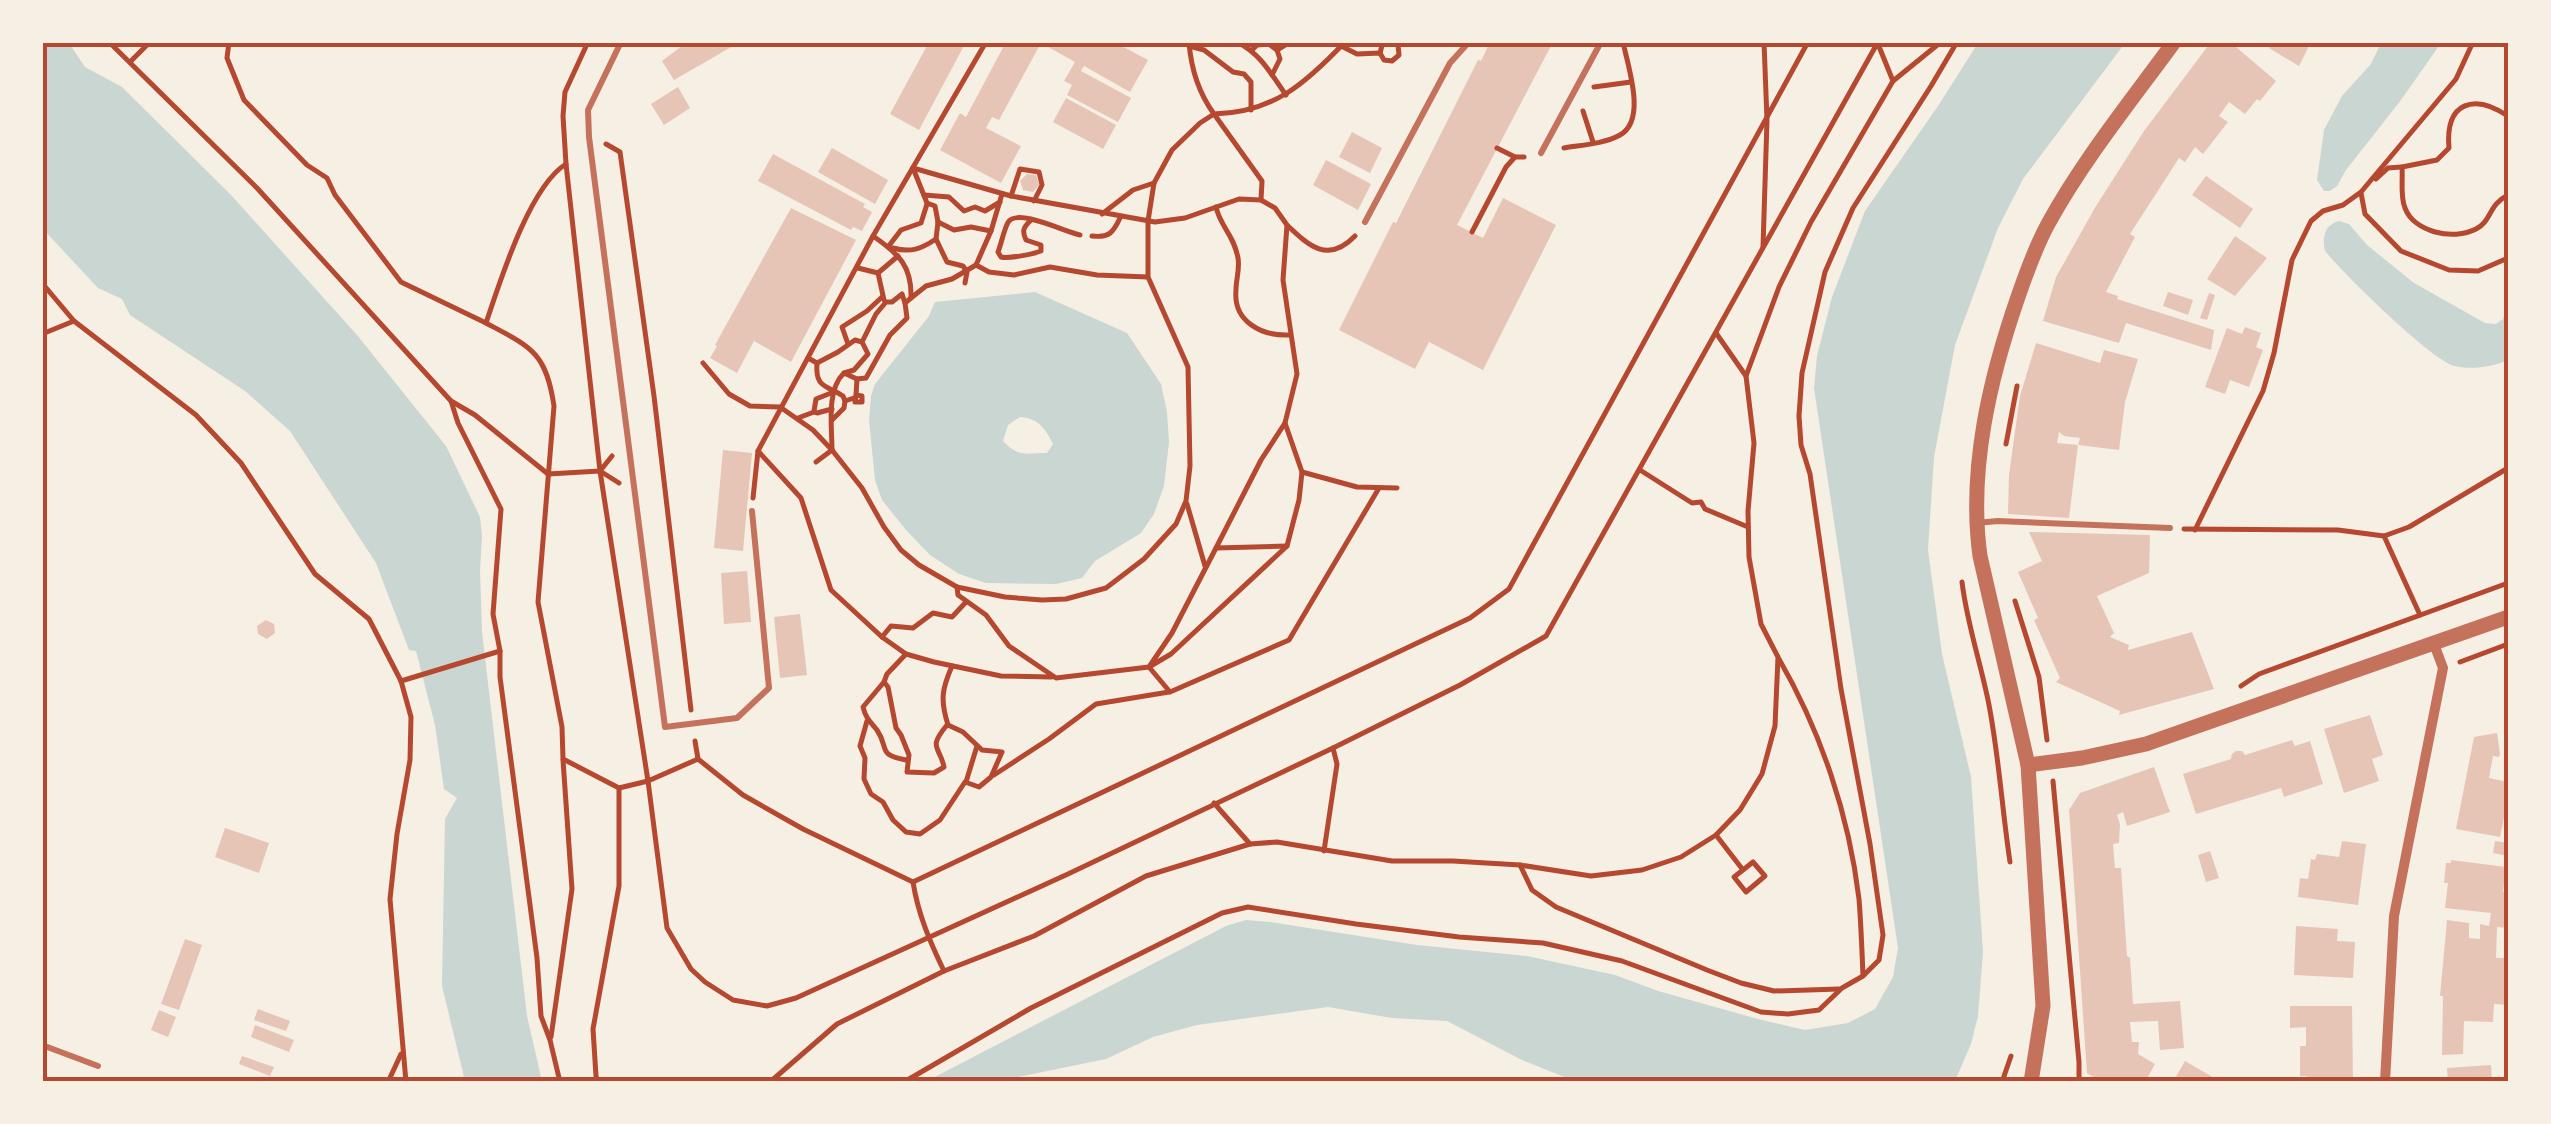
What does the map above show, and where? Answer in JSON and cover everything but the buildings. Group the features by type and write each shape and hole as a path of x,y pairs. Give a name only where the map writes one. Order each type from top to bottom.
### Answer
{"street":[{"path":"2030,1082 2042,1006 2028,765 1980,556 1976,524 1978,474 2008,325 2034,253 2060,203 2174,42"},
{"path":"2028,765 2146,744 2508,617"},
{"path":"2385,1082 2394,916 2443,668 2434,644"}],"lane":[{"path":"620,42 588,110 589,137 665,728 737,718 769,688 752,511"},
{"path":"1365,222 1450,62 1469,42"},
{"path":"1541,153 1602,42"},
{"path":"1976,524 1998,521 2170,528"},
{"path":"42,1045 98,1066"}],"path":[{"path":"109,42 256,188 451,401 475,415 548,474 600,471 628,438"},
{"path":"130,62 150,42"},
{"path":"230,42 227,58 244,100 307,165 327,178 335,195 401,282 521,342 542,360 551,385 554,406 538,602 562,727 572,889 550,1040"},
{"path":"588,42 565,92 566,164 600,471 667,928 691,968 705,982 733,1000 767,1006 796,998 928,939 1334,748 1460,685 1546,636 1878,43"},
{"path":"752,511 758,452 780,407 986,42"},
{"path":"1237,42 1252,50 1286,95"},
{"path":"1277,50 1290,42"},
{"path":"1383,42 1380,53 1384,60 1392,61 1399,55 1395,42"},
{"path":"1762,250 1764,42"},
{"path":"913,882 1470,618 1509,590 1808,42"},
{"path":"1863,976 1859,900 1848,833 1831,774 1801,697 1760,624 1749,557 1754,443 1746,376 1779,287 1811,222 1893,81 1941,42"},
{"path":"904,1082 1031,1008 1222,913 1248,907 1459,937 1543,943 1622,962 1761,1012 1819,1010 1842,988 1863,976 1878,960 1884,935 1841,689 1810,474 1801,445 1802,373 1825,272 1838,236 1956,42"},
{"path":"2360,192 2456,79 2473,42"},
{"path":"1878,43 1893,81"},
{"path":"1189,44 1204,50 1232,72 1244,74 1251,82 1250,110"},
{"path":"1189,44 1194,75 1204,100 1262,181 1260,200"},
{"path":"1252,50 1257,45 1269,44 1277,50 1280,59 1272,75"},
{"path":"703,363 729,394 750,406 780,407 798,418 832,450 862,488 901,550 957,588 992,596 1042,600 1066,599 1106,588 1144,559 1176,524 1186,502 1190,466 1188,367 1148,277 1148,222 1154,183 1172,150 1214,114 1250,110 1286,95 1343,44 1357,54 1380,53"},
{"path":"1594,142 1576,90 1631,82"},
{"path":"2195,530 2262,391 2274,353 2292,260 2311,221 2323,211 2344,205 2388,168 2436,160 2449,148 2451,117 2464,105 2478,102 2494,106 2508,116"},
{"path":"589,137 620,152 698,759 743,795 913,882"},
{"path":"1497,148 1515,158"},
{"path":"486,323 525,219 555,171 566,164"},
{"path":"888,246 901,230 921,223 927,203 913,168"},
{"path":"913,168 1001,198"},
{"path":"1011,196 1020,168 1039,172 1042,185 1034,201"},
{"path":"2402,168 2406,212 2424,228 2444,234 2474,230 2483,224 2495,202 2508,195"},
{"path":"1102,214 1133,190 1154,183"},
{"path":"2360,192 2365,214 2401,251 2449,270 2478,272 2508,258"},
{"path":"924,195 949,198 964,211 974,206 985,212 1001,198 1011,196 1148,222 1184,218 1239,199 1260,200 1275,208 1310,247 1331,252 1348,244 1365,222"},
{"path":"908,300 926,286 976,265 1001,198"},
{"path":"927,203 935,206 936,238 947,262 964,266 965,283"},
{"path":"1216,207 1218,218 1230,230 1238,255 1239,311 1261,332 1290,335"},
{"path":"1030,221 1023,233 1026,240 1041,245 1041,250 1001,257 998,252 1010,220 1018,217 1080,235"},
{"path":"1092,236 1104,238 1113,232 1120,218"},
{"path":"938,222 954,230 971,227 991,231"},
{"path":"1150,667 1172,633 1261,460 1285,423 1297,374 1283,280 1287,225"},
{"path":"844,373 856,379 866,378 890,335 907,318 912,276 898,256 874,236"},
{"path":"888,246 905,251 921,248 936,238"},
{"path":"878,273 898,256"},
{"path":"976,265 989,272 1014,275 1050,267 1098,276 1148,277"},
{"path":"857,268 878,273"},
{"path":"862,342 884,300 878,273"},
{"path":"42,283 74,320 196,415 241,463 315,574 369,620 401,681 411,717 410,760 390,899 406,1082"},
{"path":"848,344 842,327 884,300 892,302 902,294 908,300"},
{"path":"42,334 74,320"},
{"path":"1716,333 1746,376"},
{"path":"817,363 856,340 862,342 868,354 854,370 838,378 832,410 832,450"},
{"path":"808,358 817,363"},
{"path":"817,363 816,375 821,384 845,401 844,408 832,420"},
{"path":"2004,451 2018,378"},
{"path":"845,401 855,396 856,379"},
{"path":"814,412 816,399 834,392"},
{"path":"451,401 501,510 493,614 541,1016 560,1082"},
{"path":"798,418 832,410"},
{"path":"758,452 801,498 832,590 882,638 906,654 952,666 1001,676 1056,678 1150,667 1171,654 1286,546 1302,472 1285,423"},
{"path":"816,462 832,450"},
{"path":"2170,528 2318,530 2384,536 2409,527 2508,468"},
{"path":"1640,470 1692,502 1701,502 1705,509 1748,527"},
{"path":"1302,472 1357,487 1397,488"},
{"path":"965,782 980,786 1096,704 1170,692 1289,640 1379,488"},
{"path":"1186,502 1205,568"},
{"path":"2384,536 2420,614"},
{"path":"1216,548 1286,546"},
{"path":"2212,722 2242,686 2260,674 2508,583"},
{"path":"957,588 958,595 986,615 1009,646 1056,678"},
{"path":"2015,601 2040,677 2056,803 2079,1082"},
{"path":"882,638 892,626 913,628 933,612 952,617 966,602"},
{"path":"2443,668 2508,644"},
{"path":"401,681 498,652"},
{"path":"906,654 863,707 866,721 860,746 865,758 864,779 871,794 883,802 906,832 920,834 940,820 965,782 977,746"},
{"path":"770,1082 836,1024 944,971 1034,936 1146,876 1250,844 1278,842 1392,860 1520,865 1591,876 1642,870 1681,857 1716,835 1740,810 1762,774 1775,726 1778,657"},
{"path":"952,666 942,688 948,725 963,732 982,750 1002,752 991,777"},
{"path":"1150,667 1170,692"},
{"path":"884,682 896,728 908,754 908,772 934,773 944,767 936,744 948,725"},
{"path":"866,721 879,732 882,747 890,757 906,760"},
{"path":"1324,851 1337,764 1334,748"},
{"path":"563,759 619,788 648,781 698,759"},
{"path":"598,1082 593,1029 619,886 619,788"},
{"path":"1214,803 1250,844"},
{"path":"1716,835 1743,870"},
{"path":"1754,862 1765,876 1746,892 1734,877 1743,870 1754,862"},
{"path":"1520,865 1532,890 1556,907 1724,977 1774,991 1842,988"},
{"path":"913,882 928,939 944,971"},
{"path":"2002,1082 2013,1048"},
{"path":"388,1082 402,1051"}],"shaded area":[{"path":"43,43 69,43 85,67 122,87 231,195 357,335 446,446 480,517 482,632 527,1016 542,1081 465,1081 442,986 445,819 457,798 444,789 435,725 416,651 409,650 376,563 290,431 245,391 130,315 122,299 98,288 43,229"},
{"path":"1978,43 2125,43 2023,179 1998,228 1955,345 1934,457 1928,550 1942,654 1971,777 1983,952 1978,1016 1955,1081 1574,1081 1520,1059 1447,1021 1392,1018 1328,1007 1197,1025 1153,1037 1106,1059 1014,1081 927,1081 1226,926 1246,920 1417,945 1527,956 1615,975 1658,991 1805,1030 1848,1023 1875,1009 1893,977 1898,948 1814,388 1817,356 1832,297 1865,211"},
{"path":"2381,43 2441,43 2337,186 2324,191 2317,180 2324,130 2342,96 2371,64"},
{"path":"2339,221 2349,224 2367,245 2414,283 2485,323 2496,324 2503,319 2508,303 2508,360 2482,367 2454,366 2426,348 2325,251 2325,233"},
{"path":"1035,292 1127,333 1161,384 1169,442 1164,486 1154,514 1141,533 1095,561 1082,578 1056,584 986,583 959,574 930,555 882,500 875,480 869,420 871,396 875,384 929,316 935,302","holes":["1020,417 1032,419 1050,438 1053,444 1047,453 1018,452 1003,441 1008,425"]}]}
